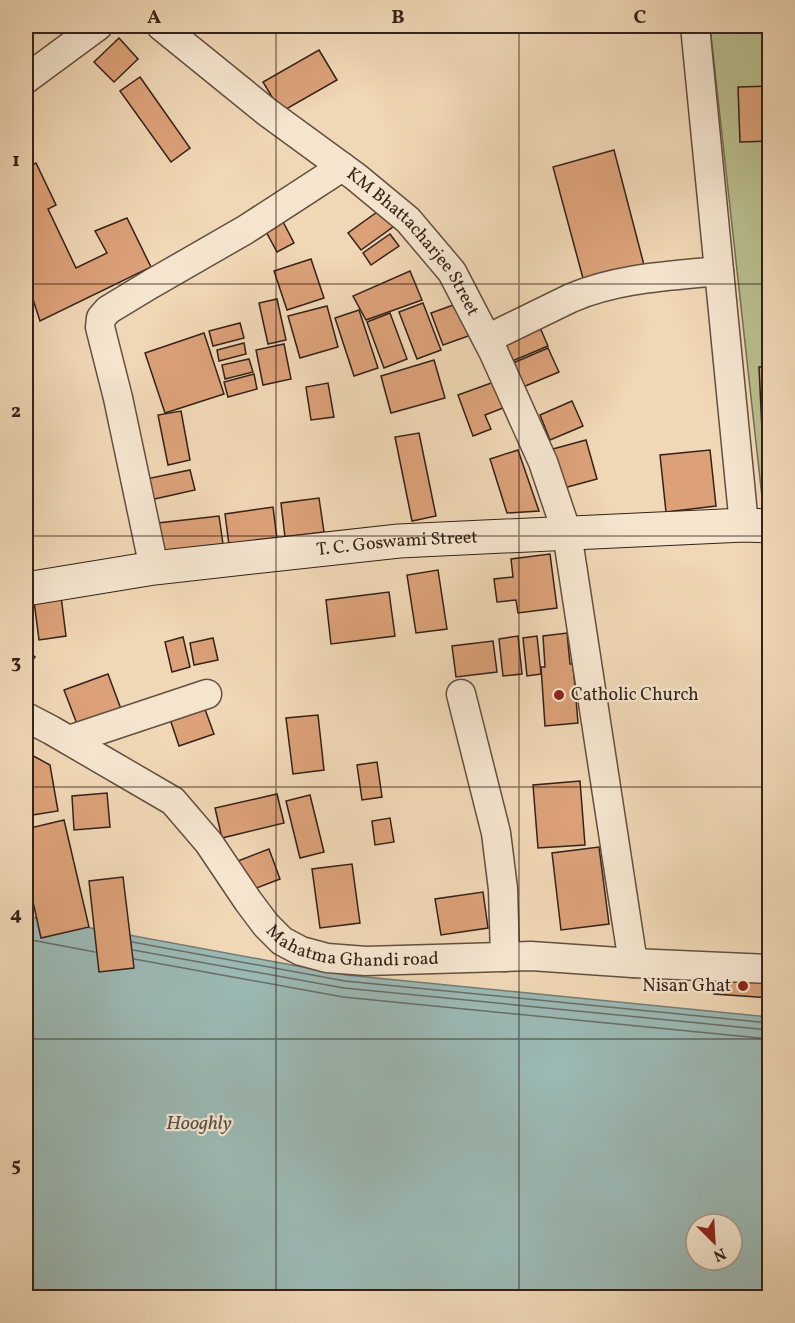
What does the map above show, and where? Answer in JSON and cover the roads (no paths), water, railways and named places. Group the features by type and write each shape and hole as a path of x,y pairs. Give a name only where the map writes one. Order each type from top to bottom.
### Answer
{"street":[{"path":"26,80 98,26"},
{"path":"695,26 719,272 757,525"},
{"name":"KM Bhattacharjee Street","path":"175,28 267,112 342,167 408,220 452,272 487,339 543,462 567,533 633,963"},
{"path":"154,568 118,398 100,327 101,318 108,310 245,230 342,167"},
{"path":"487,339 585,292 633,280 719,272"},
{"name":"T. C. Goswami Street","path":"26,589 154,568 399,541 757,525"},
{"path":"69,740 207,694"},
{"path":"461,694 496,833 503,889 505,957"},
{"name":"Mahatma Ghandi road","path":"26,717 173,801 208,843 267,925 282,941 301,951 327,958 366,961 531,956 770,969"}],"water":[{"name":"Hooghly","path":"26,916 346,975 769,1017 769,1297 26,1297"}],"place":[{"name":"Catholic Church","path":"559,695"},
{"name":"Nisan Ghat","path":"743,986"}]}
